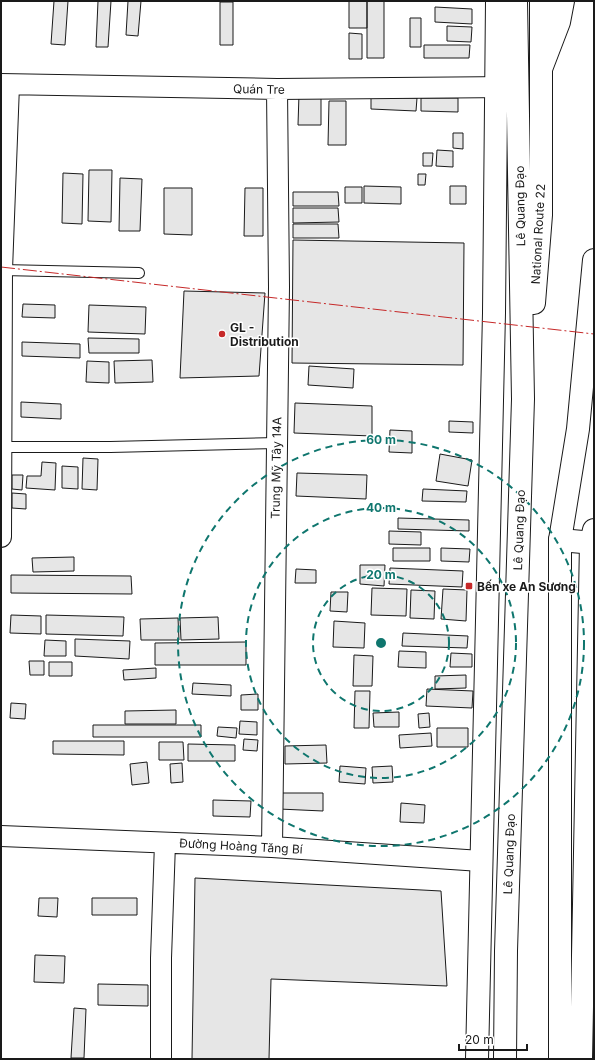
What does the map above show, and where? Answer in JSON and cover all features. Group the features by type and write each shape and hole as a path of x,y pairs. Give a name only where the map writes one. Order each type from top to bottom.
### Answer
{"main road":[{"name":"Lê Quang Đạo","path":"497,1 507,87 523,399 506,951 505,1059"},
{"name":"Lê Quang Đạo","path":"477,1059 494,312 507,87 516,1"},
{"name":"National Route 22","path":"523,399 532,324 541,215 541,1"},
{"path":"541,69 559,22 563,1"},
{"path":"560,1059 560,540 578,429 591,323 594,260"},
{"path":"560,540 593,539 581,1059"},
{"path":"480,953 506,951"}],"street":[{"name":"Quán Tre","path":"5,84 277,89 507,87"},
{"path":"1,537 2,270 5,84"},
{"name":"Trung Mỹ Tây 14A","path":"272,847 279,287 277,89"},
{"name":"Đường Hoàng Tăng Bí","path":"1,836 272,847 481,861"},
{"path":"161,1059 161,958 165,843"}],"lane":[{"path":"2,270 139,273"},
{"path":"2,447 110,447 277,443"}],"building":[{"path":"54,1 68,1 65,45 51,44"},
{"path":"98,1 111,1 108,47 96,47"},
{"path":"128,1 141,1 138,36 126,35"},
{"path":"349,1 367,1 367,28 349,28"},
{"path":"367,1 384,1 384,58 367,58"},
{"path":"220,2 233,2 233,45 220,45"},
{"path":"435,7 472,9 472,24 435,22"},
{"path":"410,18 421,18 421,47 410,47"},
{"path":"447,26 472,27 471,42 447,41"},
{"path":"349,33 362,34 362,59 349,59"},
{"path":"424,45 470,45 469,58 424,58"},
{"path":"299,94 321,94 321,125 298,125"},
{"path":"371,97 417,98 416,111 371,109"},
{"path":"421,98 458,98 458,112 421,111"},
{"path":"329,101 346,101 346,145 328,145"},
{"path":"453,133 463,133 463,149 453,148"},
{"path":"437,150 453,151 453,167 436,166"},
{"path":"423,153 433,153 432,166 423,166"},
{"path":"89,170 112,170 111,222 88,221"},
{"path":"63,173 83,174 82,224 62,223"},
{"path":"418,174 426,174 425,185 418,185"},
{"path":"120,178 142,179 140,231 119,231"},
{"path":"364,186 401,187 401,204 364,203"},
{"path":"450,186 466,186 466,204 450,204"},
{"path":"345,187 362,187 362,203 345,203"},
{"path":"164,188 192,188 192,235 164,234"},
{"path":"245,188 263,188 263,236 244,236"},
{"path":"293,192 338,192 339,206 293,206"},
{"path":"293,208 338,208 339,222 293,223"},
{"path":"293,224 338,224 339,238 293,238"},
{"path":"293,240 464,243 463,365 292,363"},
{"name":"GL - Distribution","path":"184,291 265,293 259,376 180,378"},
{"path":"23,304 55,305 55,318 22,317"},
{"path":"89,305 146,307 145,334 88,332"},
{"path":"88,338 139,339 139,353 89,353"},
{"path":"22,342 80,344 80,358 22,356"},
{"path":"152,360 153,382 115,383 114,361"},
{"path":"87,361 109,362 109,383 86,382"},
{"path":"309,366 354,369 353,388 308,385"},
{"path":"21,402 61,404 61,419 21,417"},
{"path":"295,403 372,406 372,436 294,433"},
{"path":"449,421 473,422 473,433 449,432"},
{"path":"390,430 412,431 412,453 389,452"},
{"path":"440,454 472,460 468,486 436,481"},
{"path":"83,458 98,459 97,490 82,489"},
{"path":"42,462 56,463 55,490 26,488 27,476 41,476"},
{"path":"62,466 78,467 78,489 62,488"},
{"path":"297,473 367,475 366,499 296,496"},
{"path":"12,475 23,475 22,490 12,489"},
{"path":"423,489 467,491 466,502 422,501"},
{"path":"12,493 26,494 26,509 12,508"},
{"path":"398,518 469,520 469,531 398,529"},
{"path":"389,531 421,532 421,545 389,544"},
{"path":"393,548 430,548 430,561 393,561"},
{"path":"441,548 470,549 469,562 441,561"},
{"path":"74,557 74,571 33,572 32,558"},
{"path":"360,565 385,565 384,586 360,584"},
{"path":"390,568 463,571 462,587 389,584"},
{"path":"296,569 316,570 316,583 295,583"},
{"path":"11,575 131,576 132,594 11,593"},
{"path":"372,588 407,589 406,616 371,615"},
{"path":"443,589 467,590 466,621 441,619"},
{"path":"411,590 435,591 434,619 410,618"},
{"path":"331,592 348,592 347,612 330,611"},
{"path":"11,615 41,616 41,634 10,633"},
{"path":"46,615 124,617 123,636 46,634"},
{"path":"218,617 219,639 181,640 180,618"},
{"path":"178,618 179,640 141,640 140,619"},
{"path":"334,621 365,623 364,648 333,647"},
{"path":"403,633 468,636 467,648 402,646"},
{"path":"75,639 130,641 129,659 75,656"},
{"path":"45,640 66,641 66,656 44,656"},
{"path":"246,642 246,665 155,665 155,643"},
{"path":"399,651 426,652 426,668 398,667"},
{"path":"451,653 472,654 472,667 450,667"},
{"path":"354,655 373,656 372,686 353,686"},
{"path":"29,661 44,661 44,675 30,675"},
{"path":"49,662 72,662 72,676 49,676"},
{"path":"156,668 156,678 124,680 123,670"},
{"path":"466,675 466,688 435,689 435,676"},
{"path":"193,683 231,685 231,696 192,694"},
{"path":"427,689 473,691 472,708 426,706"},
{"path":"355,691 370,691 369,728 354,728"},
{"path":"258,694 258,710 241,710 241,695"},
{"path":"11,703 26,704 25,719 10,718"},
{"path":"176,710 176,724 125,724 125,711"},
{"path":"399,712 399,727 374,727 373,713"},
{"path":"429,713 430,727 419,728 418,714"},
{"path":"240,721 257,722 257,735 239,734"},
{"path":"93,725 201,725 201,737 93,737"},
{"path":"218,727 237,728 236,738 217,736"},
{"path":"437,728 468,728 468,747 437,747"},
{"path":"431,733 432,746 400,748 399,735"},
{"path":"244,739 258,740 257,751 243,750"},
{"path":"53,741 124,741 124,755 53,754"},
{"path":"159,742 183,742 184,760 159,760"},
{"path":"188,744 235,745 235,761 188,761"},
{"path":"326,745 327,763 285,764 285,746"},
{"path":"147,762 149,783 132,785 130,764"},
{"path":"182,763 183,782 171,783 170,764"},
{"path":"340,766 366,768 365,784 339,782"},
{"path":"392,766 393,782 373,783 372,767"},
{"path":"280,793 323,793 323,811 279,809"},
{"path":"213,800 251,801 250,817 213,816"},
{"path":"401,803 425,805 424,823 400,822"},
{"path":"195,878 441,891 447,986 271,979 269,1059 192,1059"},
{"path":"39,898 58,898 57,917 38,916"},
{"path":"92,898 137,898 137,915 92,915"},
{"path":"35,955 65,956 64,983 34,982"},
{"path":"98,984 148,985 148,1006 98,1005"},
{"path":"74,1008 86,1009 84,1058 71,1058"}],"power":[{"path":"1,267 594,334"}],"place":[{"name":"GL - Distribution","path":"222,334"},
{"name":"Bến xe An Sương","path":"469,586"}]}
